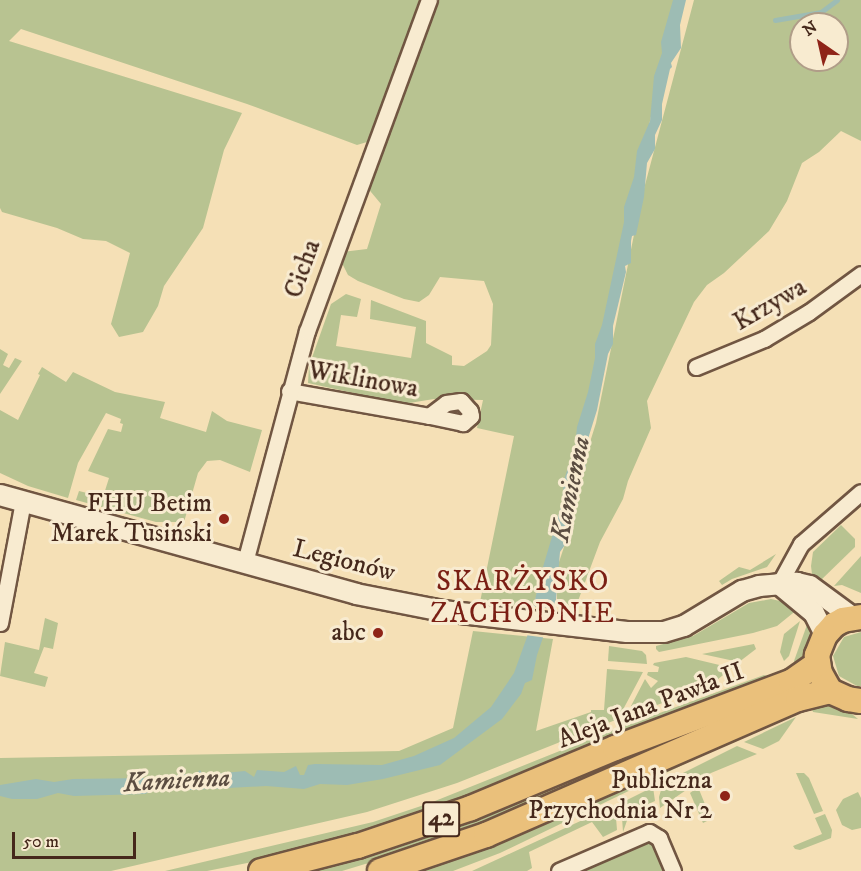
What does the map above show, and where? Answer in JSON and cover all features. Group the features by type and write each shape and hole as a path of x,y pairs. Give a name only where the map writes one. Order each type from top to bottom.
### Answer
{"main road":[{"path":"857,617 834,626 825,635 820,644 818,663 830,691 861,702"},
{"name":"Aleja Jana Pawła II","path":"261,871 358,846 471,808 615,748 791,682 818,663"},
{"name":"Aleja Jana Pawła II","path":"380,871 486,835 798,699 830,691"}],"street":[{"name":"Cicha","path":"245,562 289,391 342,230 429,0"},
{"name":"Krzywa","path":"696,367 764,339 809,312 861,274"},
{"name":"Wiklinowa","path":"289,391 429,416"},
{"path":"825,635 814,613 780,584 801,544 861,492"},
{"name":"Legionów","path":"0,495 356,594 443,611 627,632 664,632 684,626 742,591 797,583 810,586 857,617"},
{"path":"0,623 24,501"},
{"path":"559,871 642,833 652,832 657,836 673,871"}],"green space":[{"path":"0,0 419,0 393,78 367,142 357,145 247,104 21,29 9,41 242,113 224,150 203,228 164,286 158,306 143,332 119,337 111,324 130,253 106,241 83,239 57,228 2,212 0,208"},
{"path":"436,0 677,0 576,452 533,608 480,602 514,436 477,428 483,400 434,399 403,404 308,383 309,366 331,304 346,294 361,299 357,317 341,315 336,346 411,358 416,327 370,319 371,300 426,321 426,343 452,356 452,365 464,366 487,351 491,345 493,304 484,281 440,277 429,295 419,302 404,299 358,281 348,275 343,265 342,252 367,249 381,204 366,186"},
{"path":"694,0 861,0 861,141 841,131 819,152 802,163 787,201 769,231 724,273 707,285 694,302 647,401 651,428 628,481 623,499 600,542 578,601 569,605 557,601 557,568 572,523 580,474 596,423 641,200"},
{"path":"0,349 8,354 3,365 9,368 15,358 22,361 0,394"},
{"path":"42,367 66,382 73,372 115,392 165,402 160,418 206,432 212,411 227,421 262,430 250,472 220,460 207,461 198,473 184,522 156,522 76,500 79,491 103,497 109,478 88,471 108,429 121,432 123,424 120,423 121,419 106,413 78,463 68,498 28,486 0,473 0,410 18,420"},
{"path":"841,525 855,539 855,547 819,582 812,574 813,552"},
{"path":"776,554 767,567 732,579 722,585 719,581 739,567 750,570"},
{"path":"861,556 861,593 842,585 834,586"},
{"path":"771,599 789,603 798,609 777,626 753,633 659,652 656,649 656,646 693,636 749,603"},
{"path":"45,618 58,623 53,649 44,647 34,673 48,677 45,687 0,676 5,642 39,650"},
{"path":"800,621 789,656 784,661 780,652 784,634"},
{"path":"808,622 810,634 808,648 795,670 794,661"},
{"path":"473,631 553,639 536,731 591,712 591,710 604,710 607,669 643,672 618,719 457,783 367,812 111,871 0,871 0,758 399,751 453,728"},
{"path":"861,632 861,686 857,686 839,676 833,656 844,637"},
{"path":"754,644 756,649 739,662 702,654"},
{"path":"609,646 642,651 646,655 647,664 608,661"},
{"path":"686,657 732,668 708,687 637,712 633,710 631,706 645,679 651,688 658,681 647,675 648,672 658,672 659,667 653,665 654,663"},
{"path":"764,675 777,679 437,809 354,836 257,861 207,871 165,871 373,822 430,803 602,734"},
{"path":"786,692 503,817 418,848 342,871 309,871 450,828"},
{"path":"809,702 828,703 847,710 858,719 813,712"},
{"path":"796,717 779,741 763,749 744,742"},
{"path":"753,731 500,853 453,871 416,871 541,824"},
{"path":"737,746 757,754 711,773 660,808 659,797 663,783"},
{"path":"796,773 804,773 809,778 823,811 814,814"},
{"path":"653,787 655,801 630,812 623,832 621,803"},
{"path":"698,787 711,819 703,823 690,793"},
{"path":"858,792 861,798 861,828 852,830 842,825 836,810 843,799"},
{"path":"615,805 617,830 603,837 592,822 529,852 532,868 527,871 472,871"},
{"path":"825,814 832,830 831,838 800,850 795,849 793,846 822,834 815,818"},
{"path":"651,840 664,871 583,871"}],"water":[{"name":"Kamienna","path":"673,0 686,0 680,25 681,48 671,63 672,67 662,104 662,120 655,135 655,149 647,163 644,197 636,235 632,236 631,241 631,263 625,266 626,272 613,326 613,344 608,354 597,410 583,455 586,467 579,476 567,542 560,552 556,600 537,655 532,680 525,683 521,694 502,719 440,765 347,785 320,784 304,789 266,786 191,790 158,788 145,794 74,796 58,793 37,799 12,799 0,796 0,785 36,779 54,782 73,779 146,778 187,774 193,776 200,770 203,775 245,771 254,777 257,770 284,772 296,766 300,775 304,775 308,765 315,764 382,765 414,756 454,738 491,707 514,673 527,637 540,577 562,503 564,480 588,392 595,358 595,344 602,325 624,222 624,207 634,177 637,151 650,121 654,76 662,53 661,42"}],"pier":[{"path":"531,606 556,609 548,638 525,635"}],"waterway":[{"path":"775,20 821,12 837,0"}],"place":[{"name":"FHU Betim Marek Tusiński","path":"224,519"},
{"name":"abc","path":"378,633"},
{"name":"Publiczna Przychodnia Nr 2","path":"725,796"}],"district":[{"name":"SKARŻYSKO ZACHODNIE","path":"523,598"}]}
